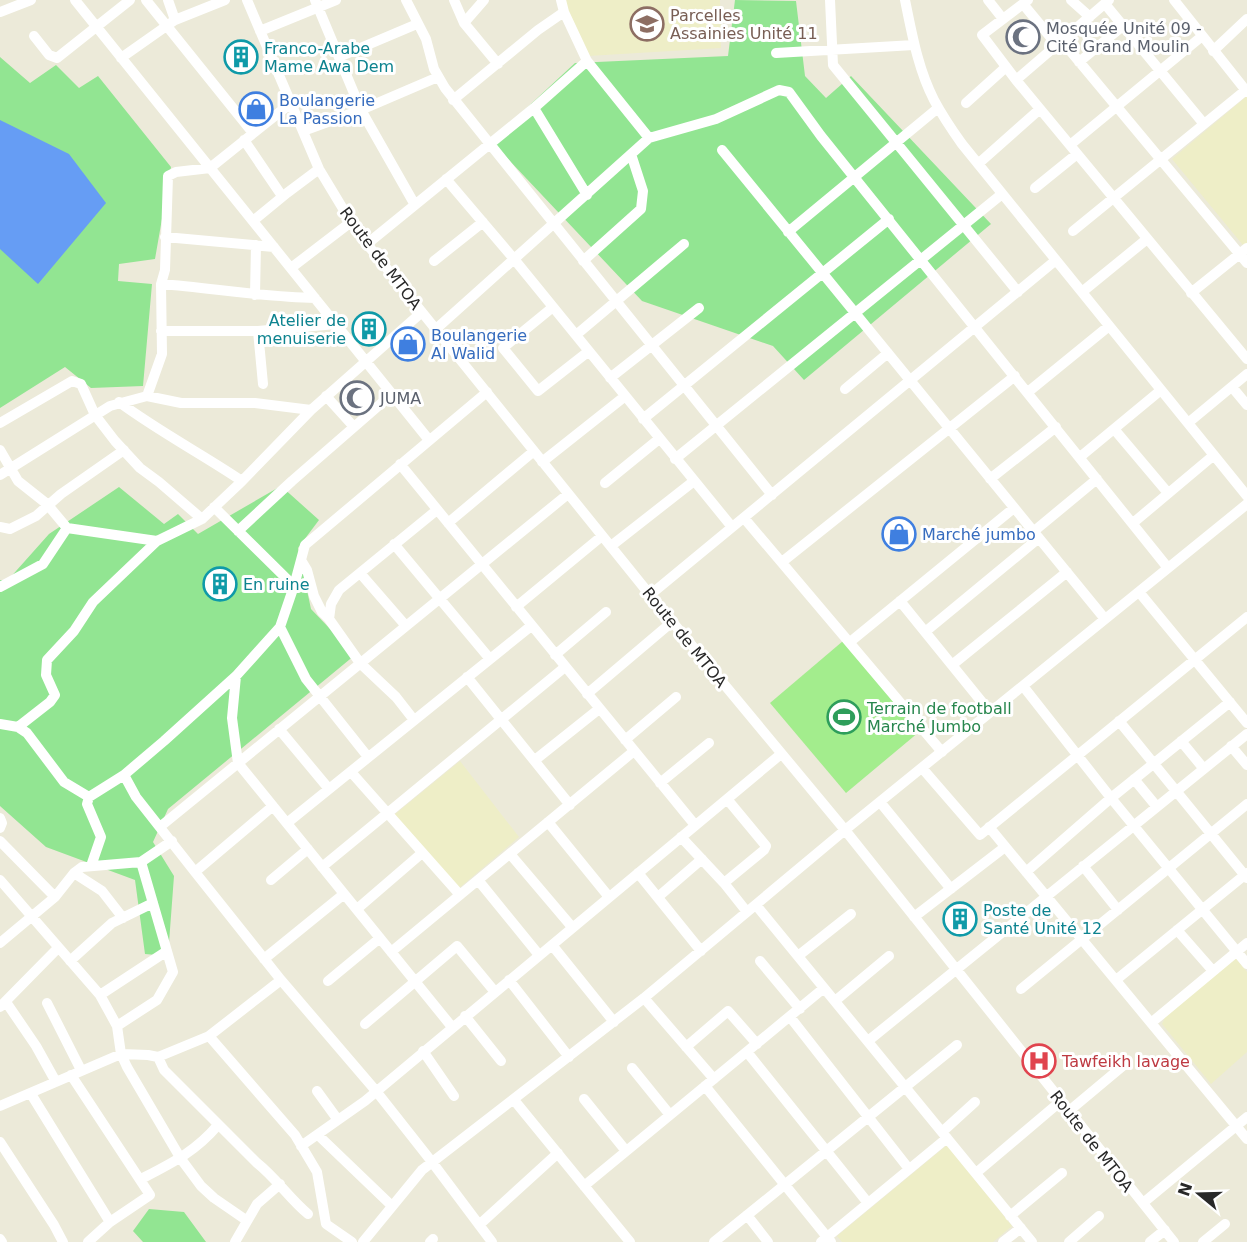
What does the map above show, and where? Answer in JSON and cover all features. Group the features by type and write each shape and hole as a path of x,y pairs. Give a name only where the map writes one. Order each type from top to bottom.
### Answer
{"street":[{"path":"0,12 32,0"},
{"path":"75,0 429,440"},
{"path":"34,36 49,55 57,58 130,0"},
{"path":"146,0 171,22 254,133"},
{"path":"168,0 171,22"},
{"path":"122,58 171,22 225,0"},
{"name":"Route de MTOA","path":"247,0 319,170 367,244 672,622 845,830 1174,1242"},
{"path":"260,31 316,4 336,0"},
{"path":"406,0 426,39 438,77 453,100 772,495"},
{"path":"454,0 464,23 498,64"},
{"path":"464,23 484,0"},
{"path":"561,0 564,12 587,62 649,138"},
{"path":"830,0 833,65 1018,292"},
{"path":"904,0 926,84 938,108 962,144 1247,496"},
{"path":"988,0 1003,19"},
{"path":"1071,0 1090,17"},
{"path":"1073,231 1247,91 1201,37 1176,1"},
{"path":"1191,293 1245,255 1026,2 982,35 1016,80 1191,293 1247,359"},
{"path":"1016,80 1107,2 1123,26 1204,124"},
{"path":"316,4 361,110 415,205"},
{"path":"453,100 538,30 564,12"},
{"path":"1213,51 1247,19"},
{"path":"339,57 417,24"},
{"path":"1079,62 1123,26"},
{"path":"1070,145 1201,37"},
{"path":"776,53 914,45"},
{"path":"367,244 587,62"},
{"path":"966,103 1006,67"},
{"path":"303,131 361,110 438,77"},
{"path":"436,329 649,138 716,119 779,90 789,92 821,136 1168,568"},
{"path":"147,396 162,354 160,284 165,270 168,176 176,172 210,168 291,103"},
{"path":"534,108 587,195"},
{"path":"788,231 938,108"},
{"path":"978,164 1040,109"},
{"path":"244,140 282,196"},
{"path":"722,150 1105,619"},
{"path":"583,261 641,209 643,190 631,154"},
{"path":"1035,188 1077,154"},
{"path":"253,221 282,196 319,170"},
{"path":"446,179 732,527"},
{"path":"675,459 1002,194"},
{"path":"643,419 889,219"},
{"path":"291,268 351,222"},
{"path":"434,261 483,222"},
{"path":"165,237 274,247"},
{"path":"1082,292 1147,239"},
{"path":"576,335 684,244"},
{"path":"255,295 256,245"},
{"path":"650,595 1056,260"},
{"path":"160,284 255,295 315,298"},
{"path":"553,307 503,348 538,392 589,351"},
{"path":"610,378 699,308"},
{"path":"18,728 50,702 55,695 46,675 47,660 74,631 93,602 157,541 202,519 311,410 422,312"},
{"path":"160,332 258,331 336,324"},
{"path":"1028,392 1109,326"},
{"path":"258,331 263,384"},
{"path":"845,389 888,353"},
{"path":"1188,423 1247,374"},
{"path":"782,562 1015,376"},
{"path":"0,423 72,381 81,384 95,415 140,468 202,519"},
{"path":"1232,387 1247,405"},
{"path":"1080,457 1161,390"},
{"path":"91,866 102,837 87,804 89,797 124,775 236,676 280,627 305,545 487,392"},
{"path":"238,531 392,394"},
{"path":"0,475 119,402 147,396 181,403 255,403 311,410"},
{"path":"326,396 354,427"},
{"path":"542,462 624,397"},
{"path":"119,402 242,481"},
{"path":"990,479 1056,427"},
{"path":"1114,429 1168,493"},
{"path":"605,483 659,439"},
{"path":"0,450 18,481 47,504 67,528 157,541"},
{"path":"0,527 10,529 36,516 47,504 124,450"},
{"path":"448,523 534,451"},
{"path":"1133,523 1214,455"},
{"path":"400,464 695,825"},
{"path":"925,632 1097,479"},
{"path":"611,546 694,481"},
{"path":"161,826 568,494"},
{"path":"363,1242 417,1175 432,1162 644,998 845,830 1247,504"},
{"path":"214,507 294,586"},
{"path":"850,642 1014,508"},
{"path":"329,619 334,597 339,590 437,510"},
{"path":"744,518 942,752"},
{"path":"0,587 43,564 67,528"},
{"path":"516,607 602,536"},
{"path":"394,544 490,659"},
{"path":"301,560 307,570 317,604 360,663 396,697 414,720"},
{"path":"951,665 1067,572"},
{"path":"360,573 406,626"},
{"path":"1139,592 1247,723"},
{"path":"900,602 990,712"},
{"path":"555,655 606,612"},
{"path":"922,768 980,834 1247,617"},
{"path":"587,694 672,622"},
{"path":"287,823 531,626"},
{"path":"280,627 306,679 368,758"},
{"path":"322,867 565,668"},
{"path":"236,676 232,718 238,763 452,1027"},
{"path":"468,677 570,805"},
{"path":"1023,686 1247,964"},
{"path":"625,740 676,697"},
{"path":"1026,872 1111,798 1230,702"},
{"path":"535,760 599,709"},
{"path":"1116,980 1246,875 1119,721"},
{"path":"0,724 18,728 27,733 64,782 89,797"},
{"path":"279,729 329,789"},
{"path":"868,1041 1247,734"},
{"path":"1182,741 1204,769"},
{"path":"660,783 709,742"},
{"path":"1232,746 1247,765"},
{"path":"391,952 634,751"},
{"path":"301,1146 376,1091 781,754"},
{"path":"351,772 460,896"},
{"path":"124,775 136,797 195,872 281,981 376,1091 492,1242"},
{"path":"1134,779 1157,807"},
{"path":"724,883 766,846 727,799"},
{"path":"880,802 951,888"},
{"path":"1021,989 1247,804"},
{"path":"195,872 273,806"},
{"path":"0,818 2,823 0,828"},
{"path":"548,822 609,897"},
{"path":"989,827 1247,1139"},
{"path":"681,837 798,956 1032,1242"},
{"path":"0,841 55,897"},
{"path":"0,943 55,897 74,873 82,867 141,862 172,842"},
{"path":"915,917 1005,847"},
{"path":"271,880 308,849"},
{"path":"357,909 422,853"},
{"path":"510,854 572,927"},
{"path":"658,897 702,859"},
{"path":"117,1026 157,1000 173,972 141,862"},
{"path":"1083,866 1118,910"},
{"path":"74,873 102,891 123,918"},
{"path":"638,873 701,951"},
{"path":"0,880 100,995 117,1026 121,1054 181,1159 209,1194 246,1220"},
{"path":"478,880 538,955"},
{"path":"264,959 344,894"},
{"path":"70,961 112,923 153,903"},
{"path":"798,956 851,914"},
{"path":"1177,930 1213,971"},
{"path":"328,981 380,938"},
{"path":"1151,1023 1247,943"},
{"path":"552,945 614,1022"},
{"path":"365,1024 457,946 495,992"},
{"path":"56,1082 31,1038 3,1004 58,948"},
{"path":"100,995 167,951"},
{"path":"835,1001 889,956"},
{"path":"759,961 800,1009"},
{"path":"509,980 569,1057"},
{"path":"0,1106 121,1054 148,1055 158,1058 209,1036 281,981"},
{"path":"584,1186 824,988"},
{"path":"644,998 686,1047 826,1240 909,1169 975,1102"},
{"path":"47,1003 76,1072 150,1195 110,1222 88,1242"},
{"path":"686,1047 728,1011 756,1044"},
{"path":"465,1017 501,1061"},
{"path":"790,1017 909,1169"},
{"path":"209,1036 291,1130 317,1172 326,1224 352,1242"},
{"path":"714,1242 957,1044"},
{"path":"423,1051 454,1096"},
{"path":"747,1052 868,1203"},
{"path":"158,1058 164,1070 308,1214"},
{"path":"1069,1112 1124,1065"},
{"path":"632,1068 670,1115"},
{"path":"317,1091 338,1120"},
{"path":"31,1094 110,1222"},
{"path":"584,1099 626,1151"},
{"path":"514,1100 625,1240"},
{"path":"976,1173 1061,1101"},
{"path":"1143,1203 1247,1117"},
{"path":"141,1179 181,1159 200,1145 218,1125"},
{"path":"318,1135 392,1206"},
{"path":"0,1142 63,1242"},
{"path":"479,1225 558,1154"},
{"path":"1010,1216 1062,1173"},
{"path":"235,1242 257,1204 280,1184"},
{"path":"747,1215 768,1242"},
{"path":"1069,1242 1099,1216"},
{"path":"1203,1242 1224,1224"},
{"path":"1003,1242 1021,1228"},
{"path":"1150,1242 1165,1230"}],"shaded area":[{"name":"Parcelles Assainies Unité 11","path":"563,0 720,0 721,48 588,56"},
{"path":"1247,96 1247,250 1172,159"},
{"path":"460,761 519,837 458,889 394,815"},
{"path":"1234,956 1247,972 1247,1052 1211,1084 1162,1024 1167,1013"},
{"path":"947,1145 1012,1226 993,1242 842,1242 837,1236"}],"green space":[{"path":"735,0 796,1 805,76 826,98 851,76 991,224 804,380 773,346 642,301 491,141 575,63 728,56"},
{"path":"0,57 30,83 56,65 79,88 98,76 171,167 155,259 119,264 118,281 152,284 143,386 91,388 65,367 0,408"},
{"path":"281,486 319,520 298,548 311,609 355,655 168,809 153,842 174,876 168,956 145,954 135,880 46,847 0,806 0,580 8,580 49,534 119,487 164,524 178,514 198,534"},
{"name":"Terrain de football Marché Jumbo","path":"843,641 919,732 846,793 770,703"},
{"path":"149,1209 184,1212 206,1242 143,1242 133,1231"}],"water":[{"path":"0,120 69,154 106,203 38,284 0,249"}],"place":[{"name":"Parcelles Assainies Unité 11","path":"647,24"},
{"name":"Mosquée Unité 09 - Cité Grand Moulin","path":"1023,37"},
{"name":"Franco-Arabe Mame Awa Dem","path":"241,57"},
{"name":"Boulangerie La Passion","path":"256,109"},
{"name":"Atelier de menuiserie","path":"369,329"},
{"name":"Boulangerie Al Walid","path":"408,344"},
{"name":"JUMA","path":"357,398"},
{"name":"Marché jumbo","path":"899,534"},
{"name":"En ruine","path":"220,584"},
{"name":"Terrain de football Marché Jumbo","path":"844,717"},
{"name":"Poste de Santé Unité 12","path":"960,919"},
{"name":"Tawfeikh lavage","path":"1039,1061"}]}
